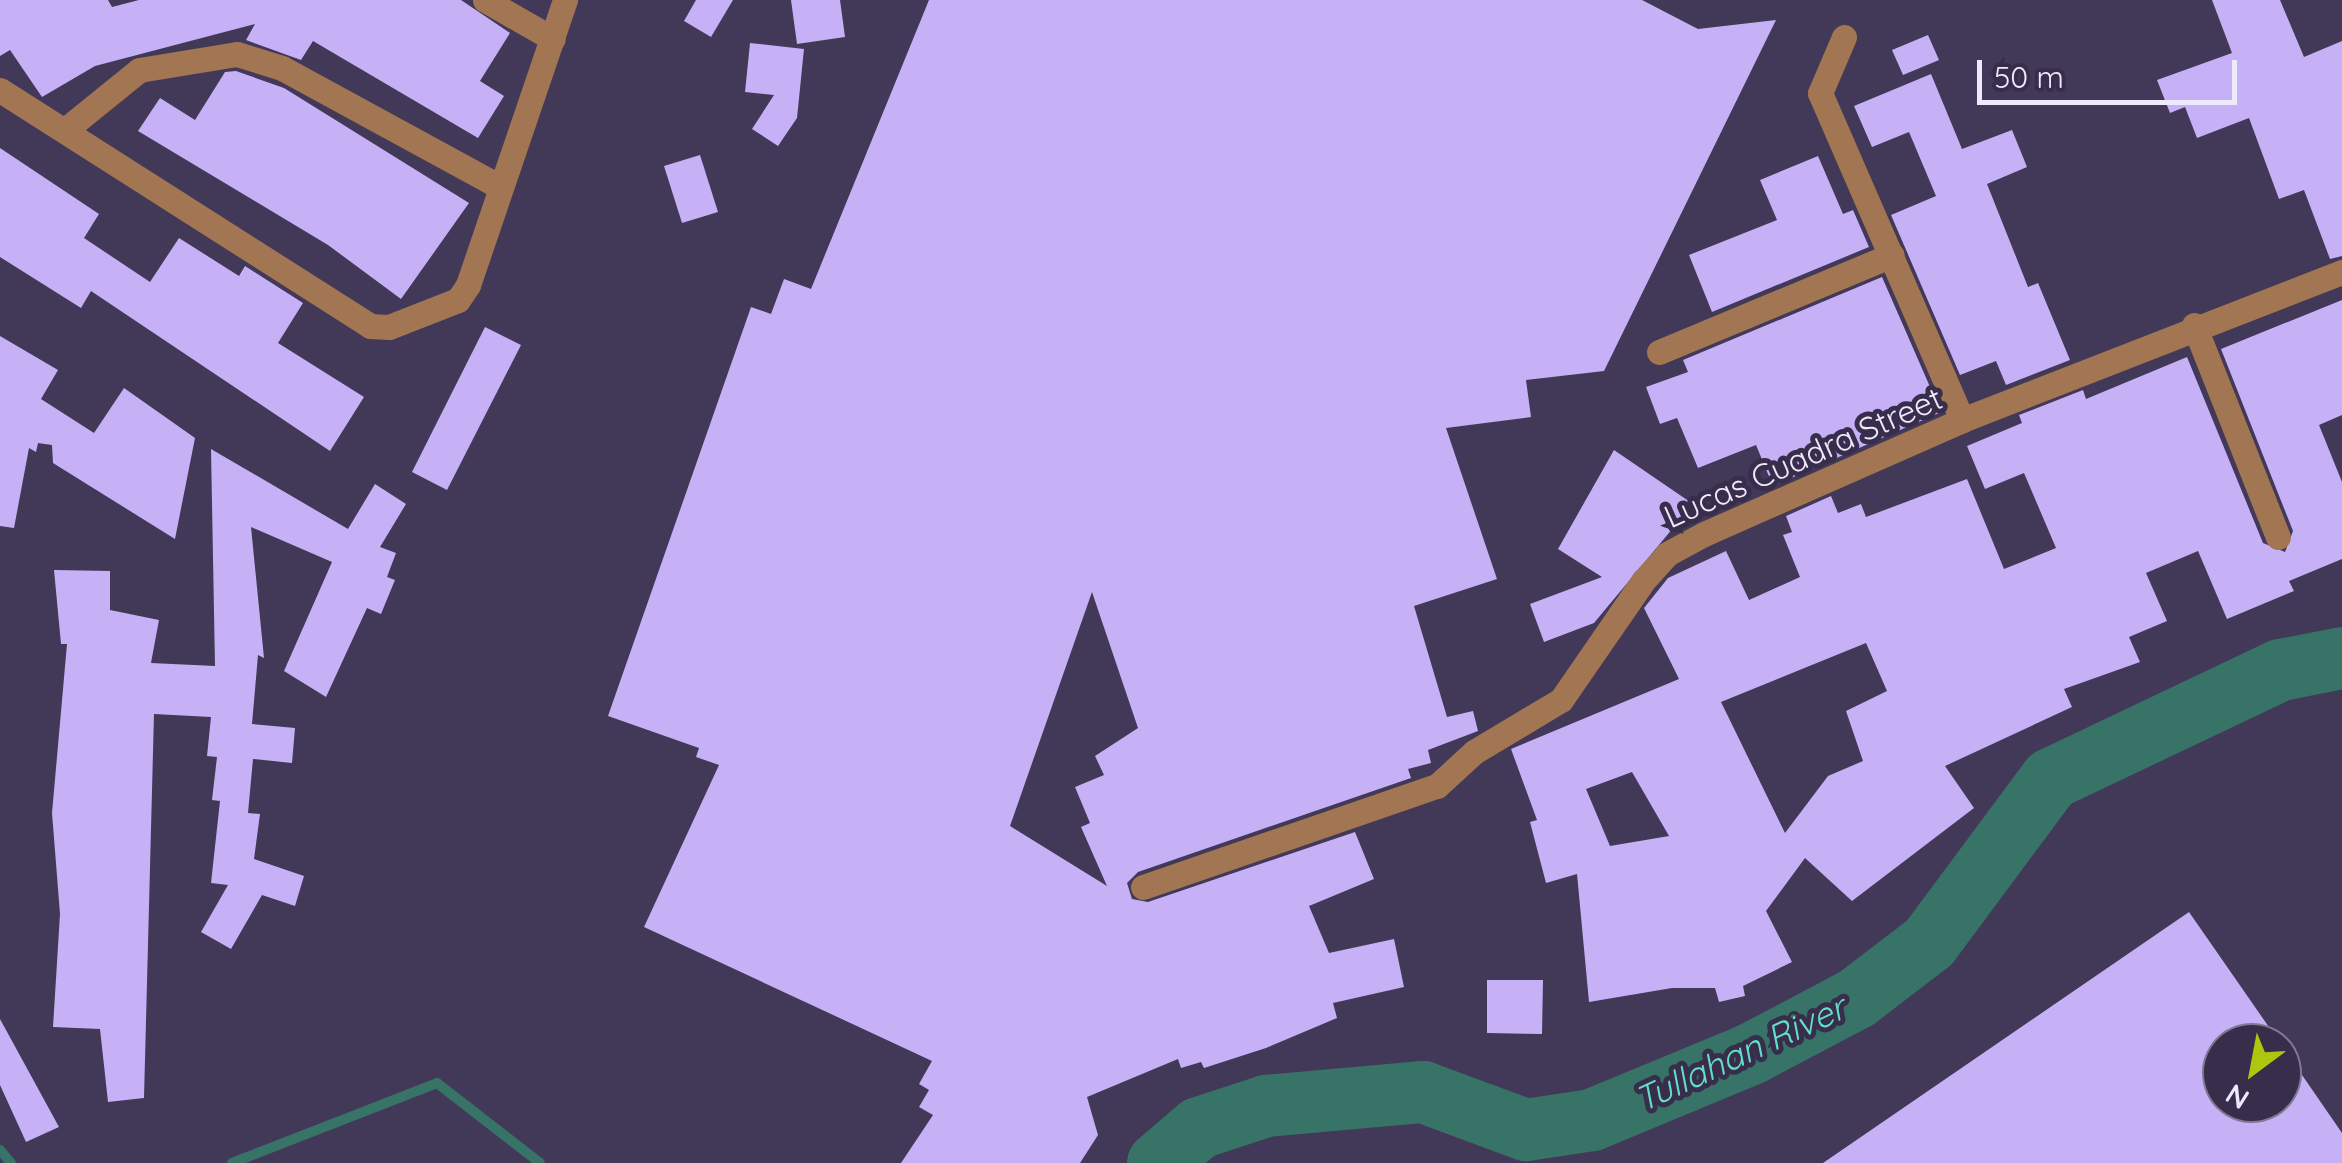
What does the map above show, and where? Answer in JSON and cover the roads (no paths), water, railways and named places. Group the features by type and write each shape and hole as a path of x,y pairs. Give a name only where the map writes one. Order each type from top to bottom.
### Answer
{"street":[{"path":"485,0 553,39"},
{"path":"0,90 370,326 389,327 458,300 565,0"},
{"path":"1844,37 1820,93 1962,420"},
{"path":"65,130 139,70 236,54 282,68 497,184"},
{"path":"1659,352 1892,254"},
{"name":"Lucas Cuadra Street","path":"1142,887 1437,786 1474,752 1561,700 1667,554 1962,420 2194,325 2342,272"},
{"path":"2194,325 2278,538"}],"waterway":[{"name":"Tullahan River","path":"1158,1163 1199,1128 1266,1106 1423,1092 1526,1130 1592,1120 1751,1054 1857,998 1929,943 2051,779 2281,670 2342,658"},
{"path":"232,1163 437,1083 540,1163"},
{"path":"0,1150 11,1163"}]}
